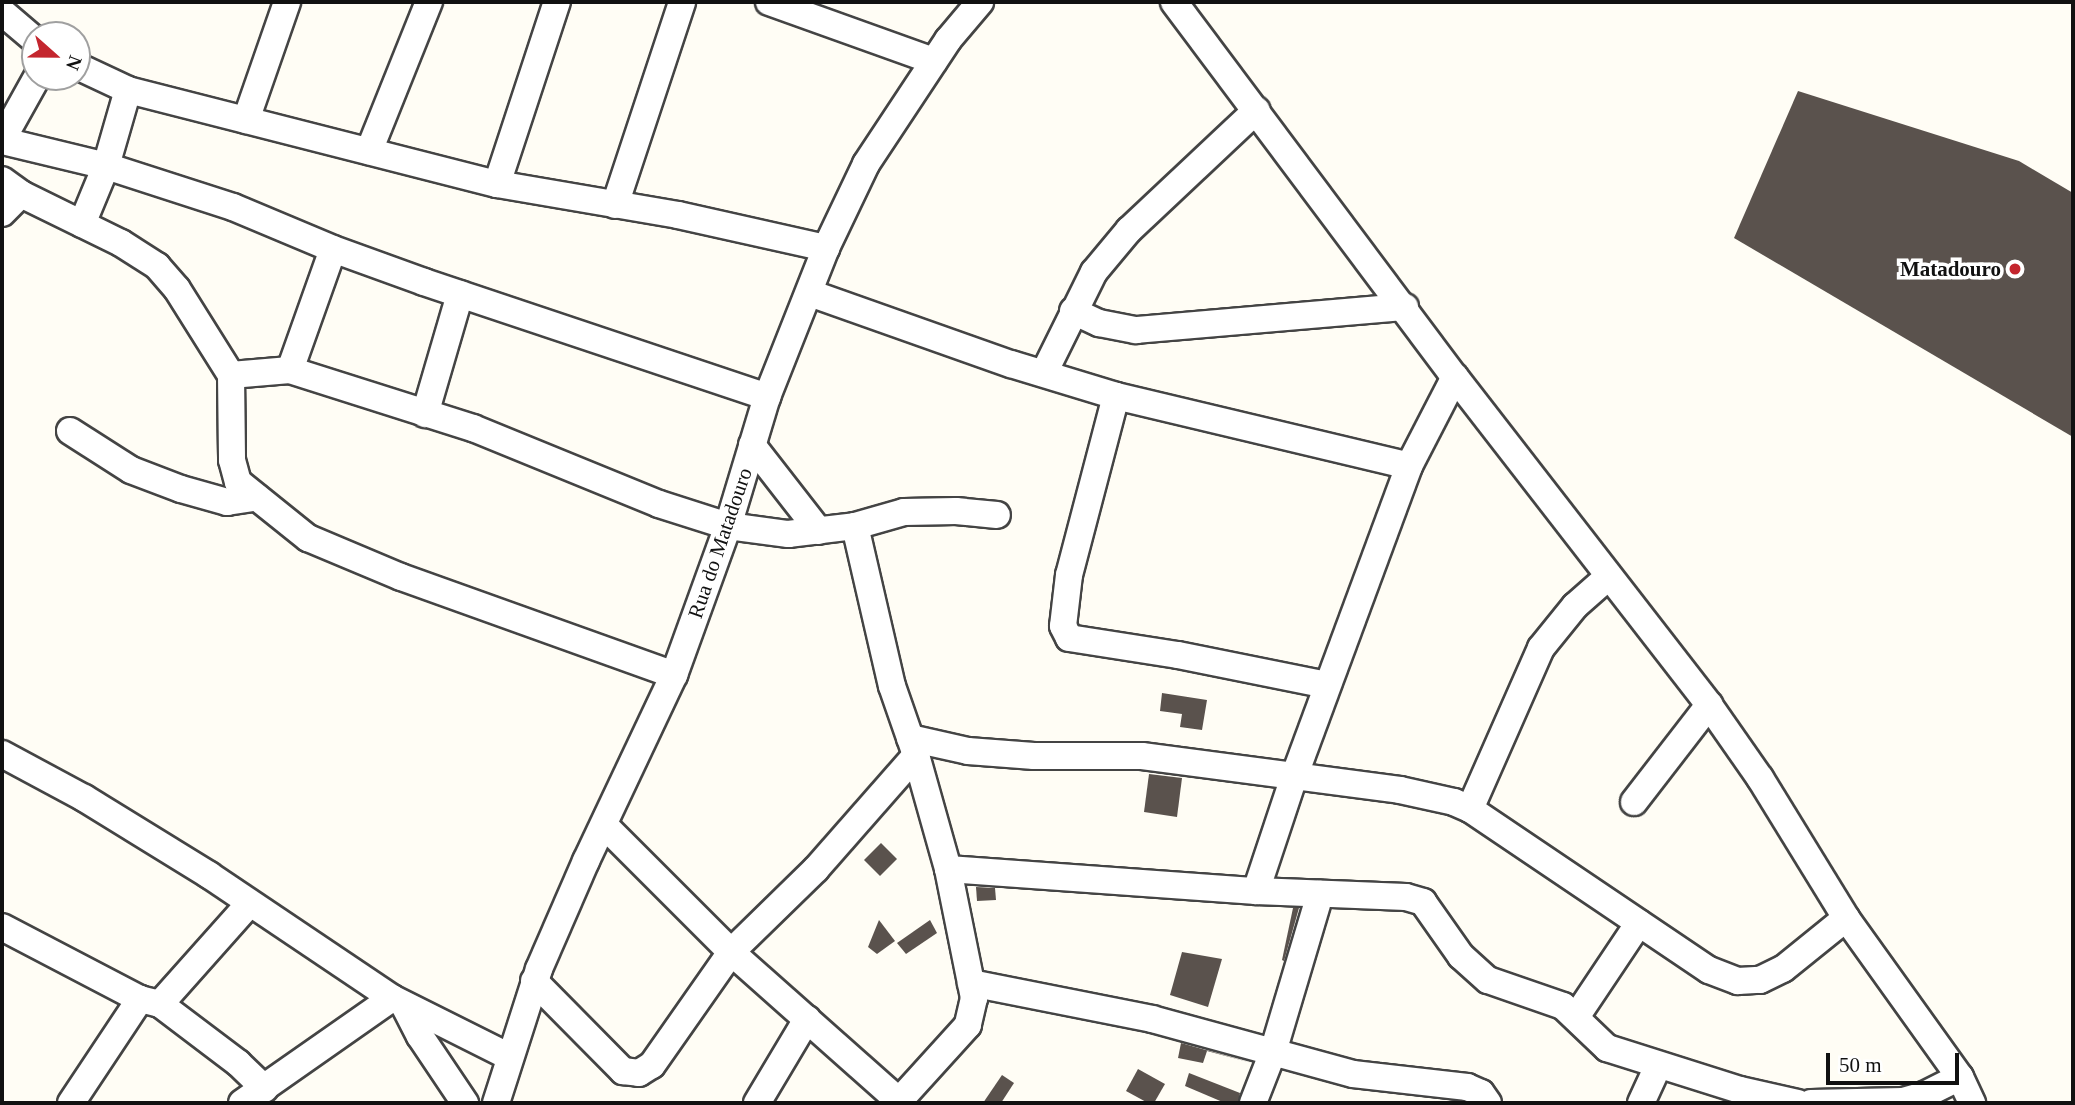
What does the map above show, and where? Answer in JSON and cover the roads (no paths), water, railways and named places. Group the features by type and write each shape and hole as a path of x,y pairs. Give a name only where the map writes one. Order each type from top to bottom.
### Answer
{"street":[{"path":"246,120 287,2"},
{"path":"369,151 429,2"},
{"path":"497,184 556,2"},
{"path":"615,205 682,2"},
{"path":"769,2 934,61"},
{"name":"Rua do Matadouro","path":"496,1103 534,981 586,861 674,675 728,526 767,397 826,248 866,164 934,61 980,2"},
{"path":"1174,2 1258,110 1455,377 1709,705 1760,778 1846,918 1960,1077 1972,1103"},
{"path":"2,12 21,28"},
{"path":"91,73 128,90 497,184 678,215 826,248"},
{"path":"82,224 106,166 128,90"},
{"path":"29,91 2,140 106,166 233,207 333,249 767,397"},
{"path":"1044,373 1094,272 1129,230 1258,110"},
{"path":"2,213 12,187 157,266 177,289 232,375 232,460 238,482 308,538 401,577 674,675"},
{"path":"289,370 333,249"},
{"path":"810,293 1116,397 1409,466"},
{"path":"425,414 460,294"},
{"path":"1073,310 1099,323 1136,330 1405,307"},
{"path":"232,375 289,370 473,428 659,504 728,526 788,534 855,526 904,512 956,511 997,514"},
{"path":"1256,891 1327,685 1409,466 1455,377"},
{"path":"1116,397 1069,575 1063,626 1069,638 1178,655 1327,685"},
{"path":"70,431 131,470 181,489 227,502 257,497"},
{"path":"752,445 819,531"},
{"path":"604,826 731,952 900,1102 968,1025 973,1012 971,983 948,869 913,746 892,686 855,526"},
{"path":"1470,809 1541,648 1575,606 1609,576"},
{"path":"1634,802 1709,705"},
{"path":"913,746 1034,756 1142,756 1400,790 1470,809 1709,970 1738,981 1760,980 1783,969 1846,918"},
{"path":"534,981 623,1071 633,1075 652,1065 731,952 816,869 913,746"},
{"path":"2,754 84,798 209,875 398,1001 510,1057"},
{"path":"948,869 1256,891 1392,896 1423,902 1461,956 1488,980 1563,1006 1577,1017 1592,1037 1607,1048 1658,1066 1798,1103"},
{"path":"1253,1103 1273,1052 1320,894"},
{"path":"71,1103 150,1001 249,904"},
{"path":"1577,1017 1639,923"},
{"path":"2,927 150,1001 239,1063 265,1089"},
{"path":"971,983 1152,1019 1353,1074 1467,1087 1481,1093 1488,1103"},
{"path":"242,1103 398,1001"},
{"path":"398,1001 465,1103"},
{"path":"757,1103 807,1019"},
{"path":"1641,1103 1658,1066"},
{"path":"1811,1103 1903,1101 1924,1095 1960,1077"}],"place":[{"name":"Matadouro","path":"2015,269"}]}
